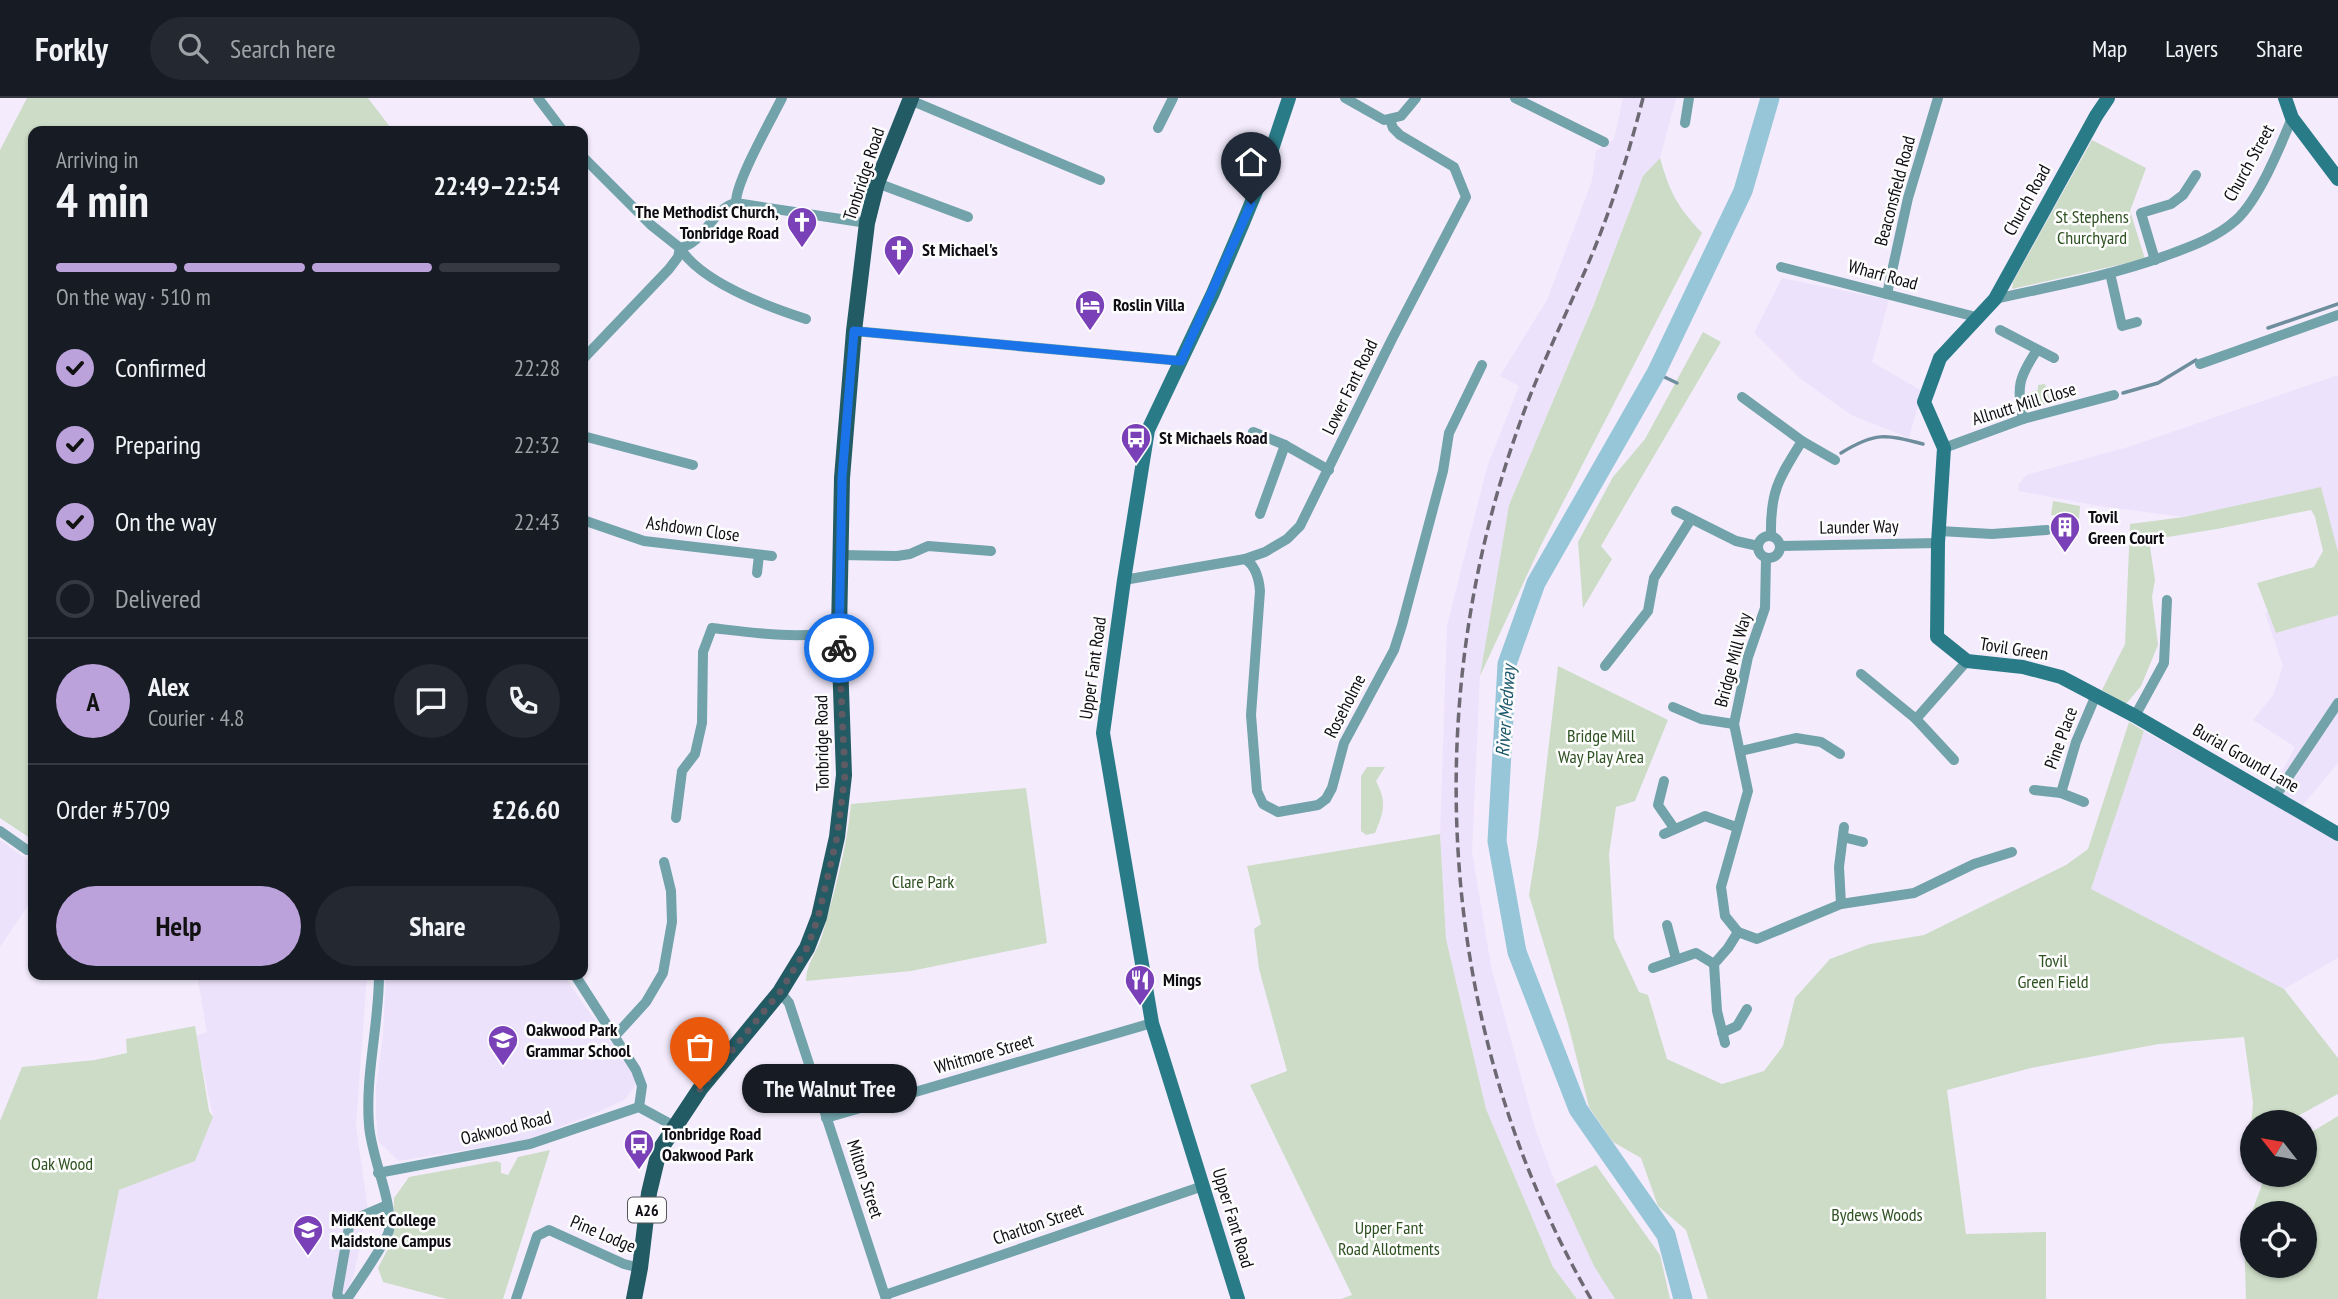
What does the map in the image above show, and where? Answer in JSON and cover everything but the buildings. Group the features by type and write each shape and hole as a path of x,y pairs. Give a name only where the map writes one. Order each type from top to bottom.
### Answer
{"main road":[{"name":"Tonbridge Road","path":"634,1299 649,1193 659,1150 700,1089 780,992 807,948 818,918 837,837 845,775 839,632 840,555 843,466 854,331 867,223 877,183 910,99"}],"street":[{"path":"736,203 742,180 782,98"},
{"path":"1158,128 1173,98"},
{"name":"Upper Fant Road","path":"1238,1299 1152,1023 1103,733 1148,430 1266,167 1289,98"},
{"path":"1345,98 1378,119 1390,120 1401,116 1416,98"},
{"path":"1685,122 1689,98"},
{"name":"Beaconsfield Road","path":"1887,294 1908,198 1938,98"},
{"name":"Church Road","path":"1944,448 1924,402 1940,358 1994,299 2108,98"},
{"path":"2286,98 2292,118 2338,178"},
{"path":"541,99 560,126"},
{"path":"910,99 1100,180"},
{"path":"1519,99 1604,142"},
{"name":"Church Street","path":"1994,299 2110,273 2195,246 2236,220 2248,206 2292,118"},
{"name":"Lower Fant Road","path":"1124,580 1245,559 1287,540 1300,526 1392,339 1466,197 1454,167 1400,135 1390,120"},
{"path":"588,162 651,225 680,248 687,258 750,299 806,319"},
{"path":"2155,260 2141,213 2171,204 2183,195 2196,175"},
{"path":"877,183 968,217"},
{"path":"680,248 690,246 730,204 736,203 867,223"},
{"path":"588,353 657,283 678,257 680,248"},
{"name":"Wharf Road","path":"1781,267 1976,317"},
{"path":"2110,273 2122,326"},
{"path":"792,314 795,301"},
{"path":"2200,364 2338,315"},
{"path":"2108,329 2137,322"},
{"path":"2000,330 2053,358"},
{"path":"854,331 1181,361"},
{"path":"2023,419 2017,393 2025,367 2037,349"},
{"name":"Roseholme","path":"1245,559 1257,574 1261,591 1251,715 1257,791 1263,804 1278,812 1318,805 1326,799 1332,788 1344,743 1394,650 1443,471 1449,433 1482,365"},
{"name":"Allnutt Mill Close","path":"1944,448 2023,419 2114,395"},
{"path":"1742,397 1802,441 1835,460"},
{"path":"1253,432 1284,445 1329,470"},
{"path":"588,437 694,464"},
{"path":"1771,536 1770,510 1778,479 1802,441"},
{"path":"1260,514 1284,445"},
{"path":"1939,537 1944,448"},
{"path":"1676,511 1736,541 1758,546"},
{"path":"1605,666 1648,611 1654,578 1691,519"},
{"name":"Ashdown Close","path":"588,522 644,541 772,556"},
{"name":"Launder Way","path":"1780,546 2047,530"},
{"path":"1771,536 1777,539 1780,546 1777,556 1766,558 1760,554 1758,546 1761,539 1771,536"},
{"name":"Tovil Green","path":"1939,537 1937,638 1967,661 2024,667 2062,677 2135,716"},
{"path":"840,555 910,554 928,546 991,551"},
{"name":"Ashdown Close","path":"757,573 760,555"},
{"name":"Bridge Mill Way","path":"1738,932 1726,916 1721,887 1748,791 1734,724 1748,657 1765,608 1766,558"},
{"path":"2135,716 2164,663 2167,600"},
{"path":"676,818 682,771 695,754 702,723 703,652 712,628 782,637 839,632"},
{"path":"1916,719 1967,661"},
{"path":"1861,674 1916,719 1954,760"},
{"name":"Pine Place","path":"2061,793 2076,742 2096,695"},
{"path":"2275,797 2338,703"},
{"path":"1673,707 1701,719 1734,724"},
{"name":"Burial Ground Lane","path":"2135,716 2338,834"},
{"path":"1741,751 1796,738 1821,742 1840,754"},
{"path":"1664,781 1658,805 1669,831 1705,816 1736,827"},
{"name":"Pine Place","path":"2034,790 2061,793 2084,802"},
{"path":"0,831 28,850"},
{"path":"1841,904 1839,867 1844,832 1863,842"},
{"path":"1747,1009 1737,1026 1724,1038 1717,1011 1714,964 1738,932 1757,940 1841,904 1914,894 1974,864 2012,852"},
{"path":"615,1036 646,1002 663,973 671,922 671,891 664,862"},
{"path":"671,891 684,887"},
{"path":"1667,925 1676,960"},
{"path":"1653,968 1696,953 1714,964"},
{"path":"347,1299 389,1232 387,1205 369,1125 370,1059 378,980"},
{"path":"578,980 636,1070 642,1086 639,1107 674,1126"},
{"name":"Milton Street","path":"780,992 789,1003 885,1297"},
{"name":"Whitmore Street","path":"827,1118 1152,1023"},
{"name":"Oakwood Road","path":"378,1173 530,1144 639,1107"},
{"name":"Charlton Street","path":"885,1297 1203,1186"},
{"path":"341,1299 337,1295 350,1221 387,1205"},
{"name":"Pine Lodge","path":"516,1299 537,1236 549,1230 624,1264 640,1268"}],"shaded area":[{"path":"1623,98 1676,98 1660,158 1643,176 1594,303 1509,505 1480,676 1472,852 1491,966 1535,1128 1556,1184 1594,1265 1615,1299 1577,1299 1553,1267 1486,1109 1446,939 1440,834 1447,626 1487,467 1519,386 1500,376 1547,300 1592,181 1596,151 1614,139"},
{"path":"1782,278 1889,300 1872,362 1922,391 1909,438 1851,415 1801,379 1754,333"},
{"path":"2338,375 2338,579 2321,487 2184,517 2099,506 2018,491 2019,484 2026,475 2128,447"},
{"path":"2338,590 2338,763 2303,805 2273,788 2295,747 2253,720 2273,695 2283,666 2265,613"},
{"path":"2144,731 2338,840 2338,958 2284,989 2091,889"},
{"path":"0,840 28,860 28,905 0,947"},
{"path":"198,980 367,980 356,1126 368,1210 353,1278 342,1299 97,1299 119,1190 195,1161 213,1117 196,1036 207,1032"},
{"name":"Oakwood Park Grammar School","path":"386,980 567,980 635,1077 635,1087 624,1100 526,1140 398,1161 378,1141 376,1088 383,1035"}],"green space":[{"path":"27,98 368,98 389,126 28,126 28,837 0,818 0,150"},
{"name":"St Stephens Churchyard","path":"2092,140 2146,168 2130,211 2145,259 2012,289 2013,282"},
{"path":"1660,158 1675,198 1702,233 1541,545 1480,676 1509,505 1594,304 1643,176"},
{"path":"1703,332 1721,342 1601,546 1612,559 1583,608 1578,542 1613,477 1645,439"},
{"path":"2045,384 2051,403 2031,405 2028,393 2038,390 2038,385"},
{"path":"2321,487 2338,552 2338,615 2276,633 2257,583 2314,567 2323,551 2311,510 2149,540 2155,580 2152,597 2158,645 2141,686 2126,704 2102,690 2125,644 2130,524 2184,517"},
{"path":"2053,501 2080,506 2079,519 2051,515"},
{"path":"1558,666 1668,720 1635,801 1616,807 1609,854 1614,938 1639,992 1648,995 1667,1059 1722,1084 1764,1071 1783,1046 1795,998 1830,959 1870,944 1924,935 2066,865 2088,849 2129,722 2144,731 2091,889 2284,989 2338,1058 2338,1094 2309,1110 2252,1110 2244,1037 2159,1044 2031,1068 1947,1090 1966,1234 2046,1232 2046,1299 1708,1299 1686,1230 1658,1206 1641,1158 1613,1142 1589,1107 1568,1024 1529,895"},
{"path":"1367,767 1385,767 1376,781 1383,801 1380,819 1375,833 1366,835 1361,831 1361,776"},
{"name":"Clare Park","path":"1026,788 1047,943 911,971 806,981 835,887 851,804"},
{"name":"Upper Fant Road Allotments","path":"1440,834 1446,939 1486,1109 1553,1267 1577,1299 1341,1299 1352,1295 1250,1085 1287,1071 1259,969 1254,929 1261,924 1247,866"},
{"name":"Oak Wood","path":"195,1026 209,1111 213,1117 195,1161 119,1190 97,1299 0,1299 0,1121 22,1067 95,1060 127,1053 126,1039"},
{"path":"2338,1116 2338,1299 2246,1299 2245,1278 2317,1278 2317,1201 2256,1201 2261,1187 2317,1187 2317,1129"},
{"path":"550,1150 503,1299 447,1299 383,1282 378,1268 393,1239 394,1198 409,1177 497,1161 501,1163 501,1173 508,1175 518,1157"},
{"path":"1596,1165 1660,1255 1670,1299 1615,1299 1594,1266 1556,1184"}],"waterway":[{"name":"River Medway","path":"1683,1299 1666,1235 1578,1109 1517,952 1497,841 1507,664 1536,583 1656,373 1743,191 1770,98"},
{"path":"2268,328 2338,304"},
{"path":"2123,393 2158,383 2196,360"},
{"path":"1656,373 1677,383"},
{"path":"1841,453 1863,441 1880,437 1923,444"}],"railway":[{"path":"1591,1299 1540,1198 1502,1093 1475,985 1460,875 1456,763 1465,652 1485,542 1523,413 1602,229 1643,98"}],"way so far":[{"path":"700,1089 780,992 807,948 818,918 837,837 845,775 839,648"}],"place":[{"name":"The Methodist Church, Tonbridge Road","path":"802,249"},
{"name":"St Michael's","path":"899,277"},
{"name":"Roslin Villa","path":"1090,332"},
{"name":"St Michaels Road","path":"1136,465"},
{"name":"Tovil Green Court","path":"2065,554"},
{"name":"Mings","path":"1140,1007"},
{"name":"Oakwood Park Grammar School","path":"503,1067"},
{"name":"The Walnut Tree","path":"700,1089"},
{"name":"Tonbridge Road Oakwood Park","path":"639,1171"},
{"name":"MidKent College Maidstone Campus","path":"308,1257"}],"route":[{"path":"839,648 842,478 854,331 1181,361 1251,204"}],"park label":[{"name":"Bridge Mill Way Play Area","path":"1601,746"},
{"name":"Tovil Green Field","path":"2053,971"},
{"name":"Bydews Woods","path":"1877,1215"}]}
